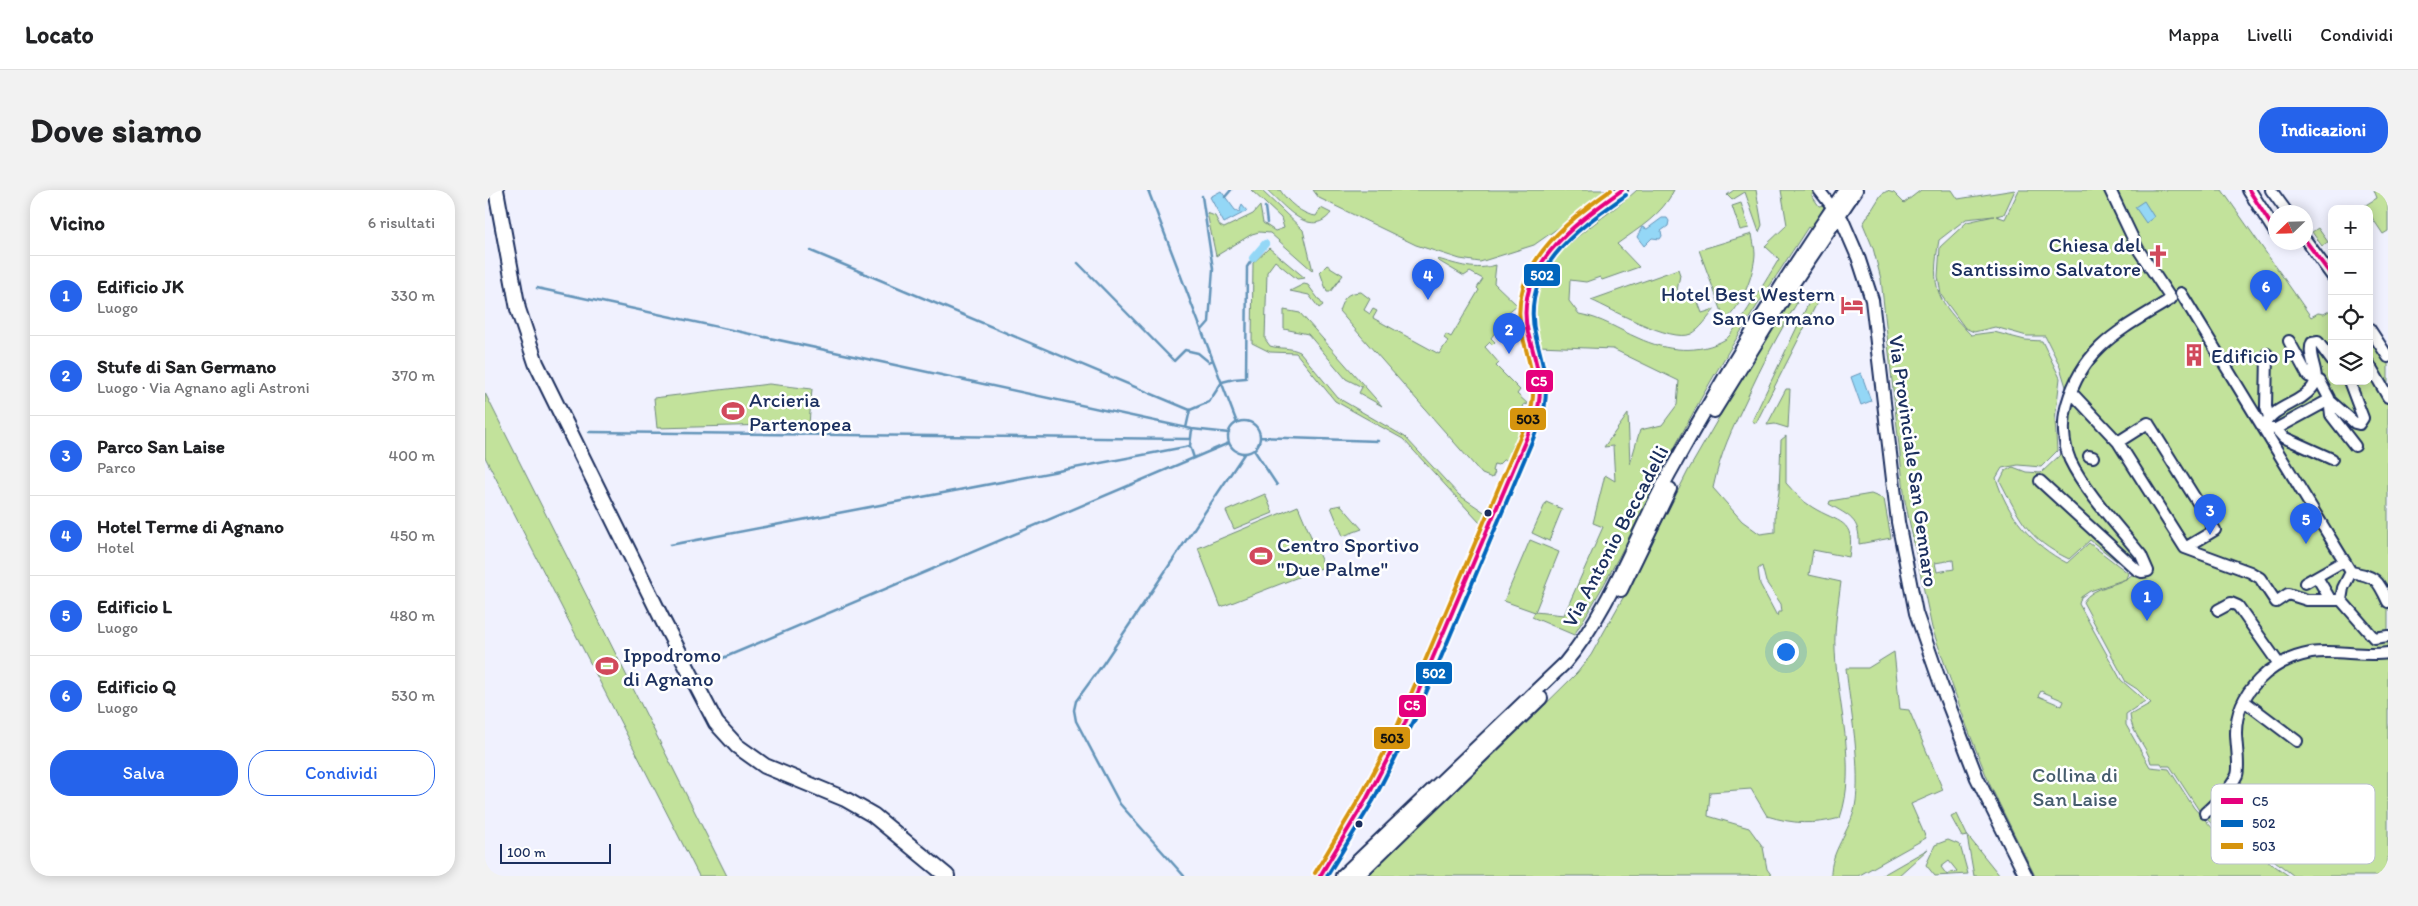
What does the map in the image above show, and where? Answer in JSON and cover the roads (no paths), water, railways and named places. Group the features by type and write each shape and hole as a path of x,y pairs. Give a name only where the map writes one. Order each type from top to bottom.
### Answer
{"highway":[{"path":"497,190 518,309 536,363 664,623 716,723 729,739 755,760 845,799 873,815 947,876"}],"main road":[{"name":"Via Antonio Beccadelli","path":"1836,212 1845,190"},
{"name":"Via Antonio Beccadelli","path":"1342,876 1565,662 1579,646 1603,608 1651,508 1707,406 1836,212 1856,190"},
{"path":"2249,190 2268,220"},
{"name":"Via Provinciale San Gennaro","path":"1836,212 1866,277 1872,300 1898,522 1916,613 1938,679 1977,778 2026,876"},
{"name":"Via Antonio Beccadelli","path":"1357,876 1558,681 1590,644 1617,596 1670,489 1796,272"}],"street":[{"path":"1320,876 1357,815 1409,716 1506,490 1537,412 1540,382 1524,317 1527,293 1533,278 1552,249 1591,212 1622,190"},
{"name":"Via Provinciale San Gennaro","path":"1819,190 1836,212"},
{"path":"2041,481 2137,570 2142,572 2148,571 2144,560 2081,478 2070,460 2064,430 2066,408 2080,370 2098,347 2113,335 2171,300 2138,249 2110,190"},
{"path":"2271,190 2282,205"},
{"path":"2313,250 2328,271"},
{"path":"2181,293 2351,572 2371,576 2376,580 2388,602"},
{"path":"2373,334 2388,357"},
{"path":"2289,341 2308,376 2320,381 2330,401 2355,423 2361,423 2363,418 2351,385"},
{"path":"2263,427 2269,417 2313,388 2315,380 2310,348 2312,342 2318,342 2328,356"},
{"path":"2267,354 2266,407 2269,417"},
{"path":"2373,371 2388,397"},
{"path":"2071,392 2115,439 2185,548 2250,572 2260,578 2276,602 2288,594 2307,600 2341,600 2374,638 2388,636"},
{"path":"2263,427 2276,429 2318,404 2330,401"},
{"path":"2330,401 2331,415 2355,446"},
{"path":"2115,439 2148,423 2215,530 2185,548"},
{"path":"2276,429 2283,437 2332,459"},
{"path":"2305,583 2344,560"},
{"path":"2341,600 2343,588 2351,572"},
{"path":"2317,577 2330,599"},
{"path":"2218,610 2231,603 2238,606 2279,664"},
{"path":"2231,784 2238,774 2236,730 2238,716 2244,701 2258,680 2279,664 2311,654 2388,654"},
{"path":"2244,701 2297,741"},
{"path":"2205,813 2211,807"}],"water":[{"path":"1221,191 1235,210 1239,212 1242,205 1247,211 1224,223 1210,197"},
{"path":"2144,201 2154,217 2146,223 2135,207"},
{"path":"1662,218 1667,218 1669,221 1668,226 1661,231 1662,236 1660,239 1652,238 1644,246 1637,237 1642,227 1647,229"},
{"path":"1861,373 1871,401 1861,405 1851,377"}],"waterway":[{"path":"1148,190 1237,423"},
{"path":"1225,197 1231,190"},
{"path":"1202,196 1213,269 1209,322 1202,330"},
{"path":"1265,207 1267,223"},
{"path":"1253,258 1265,244"},
{"path":"811,251 1190,410"},
{"path":"1186,428 1190,410 1209,402 1222,382 1246,378 1247,267 1253,258"},
{"path":"1078,263 1174,361 1185,350 1198,353 1209,362 1213,360"},
{"path":"537,288 1192,429 1229,433"},
{"path":"1244,421 1250,422 1255,426 1259,431 1260,437 1259,443 1255,448 1250,452 1244,453 1238,452 1233,448 1229,443 1228,437 1229,431 1233,426 1238,422 1244,421"},
{"path":"1192,429 1190,446 1194,458"},
{"path":"589,432 1190,439"},
{"path":"1260,437 1378,441"},
{"path":"723,658 1229,443"},
{"path":"670,545 1190,446"},
{"path":"1254,450 1277,485"},
{"path":"1184,876 1120,804 1076,721 1074,710 1076,701 1103,664 1244,454"}],"place":[{"name":"Chiesa del Santissimo Salvatore","path":"2158,256"},
{"name":"Hotel Terme di Agnano","path":"1428,300"},
{"name":"Hotel Best Western San Germano","path":"1852,305"},
{"name":"Edificio Q","path":"2266,311"},
{"name":"Stufe di San Germano","path":"1509,354"},
{"name":"Edificio P","path":"2194,355"},
{"name":"Arcieria Partenopea","path":"733,411"},
{"name":"Parco San Laise","path":"2210,535"},
{"name":"Edificio L","path":"2306,544"},
{"name":"Centro Sportivo \"Due Palme\"","path":"1261,556"},
{"name":"Edificio JK","path":"2147,621"},
{"name":"Ippodromo di Agnano","path":"607,666"}],"park label":[{"name":"Collina di San Laise","path":"2075,786"}]}
